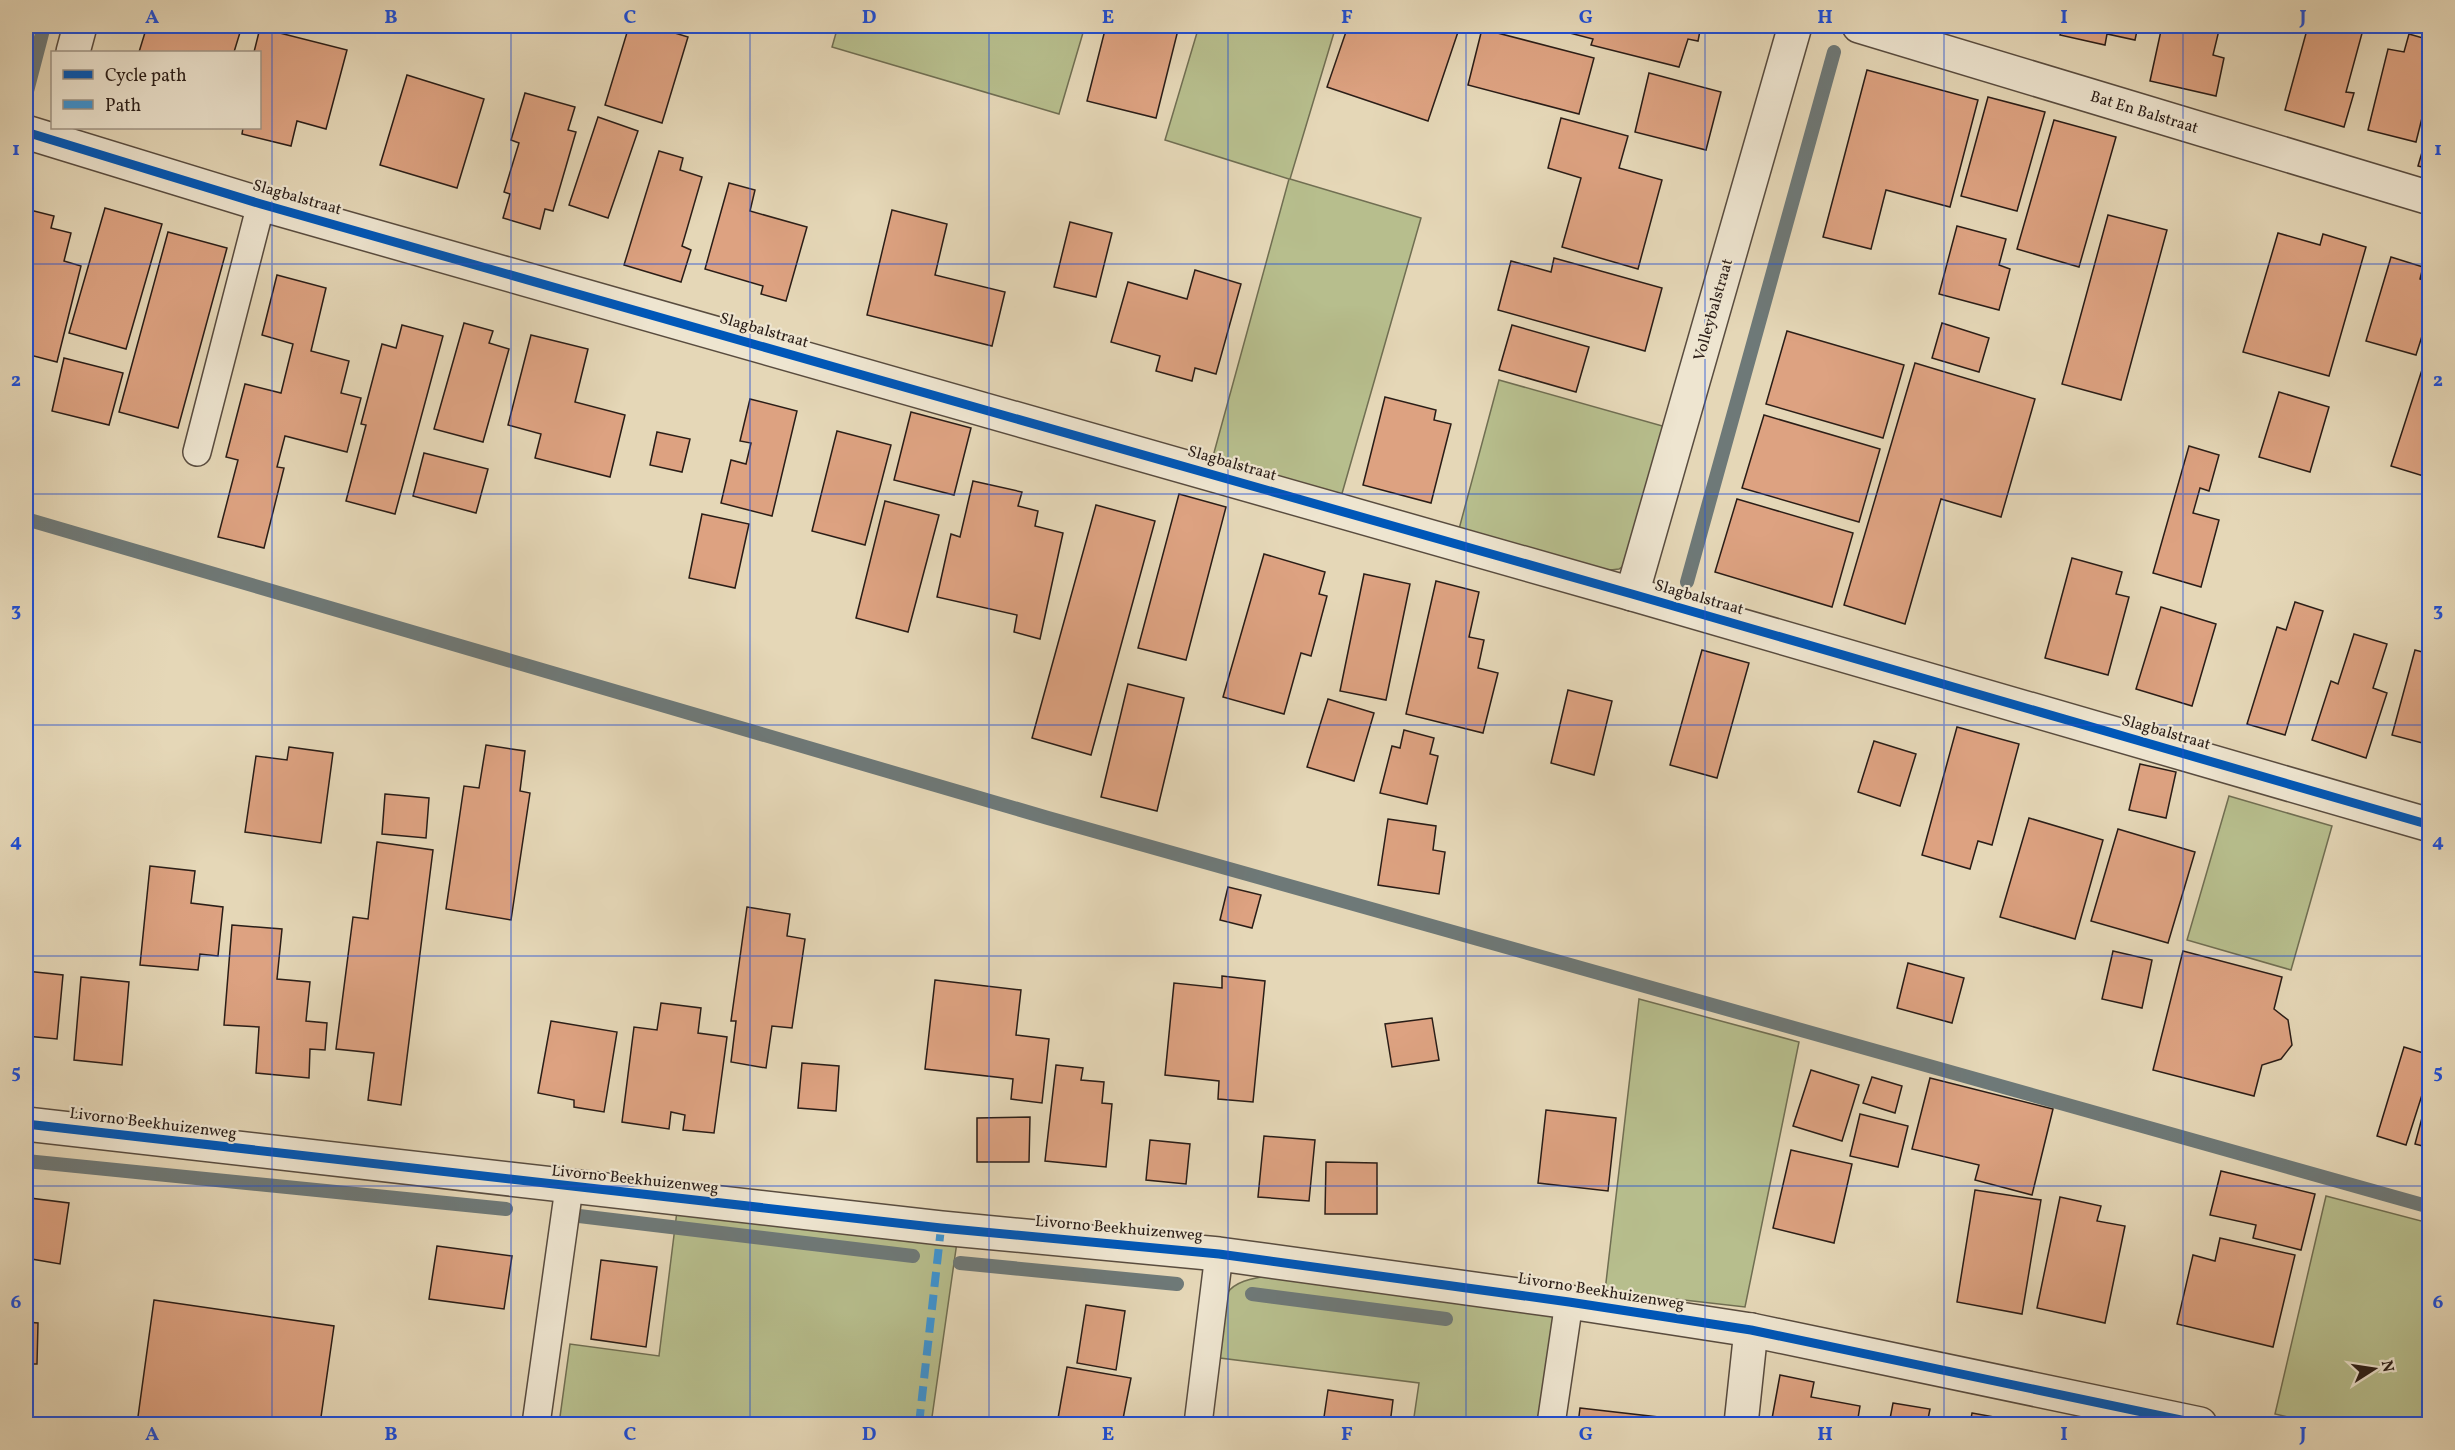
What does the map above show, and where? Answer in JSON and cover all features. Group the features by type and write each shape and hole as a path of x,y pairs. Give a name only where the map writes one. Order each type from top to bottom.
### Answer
{"street":[{"path":"73,51 80,26"},
{"name":"Volleybalstraat","path":"1632,594 1795,26"},
{"name":"Bat En Balstraat","path":"1858,26 2430,198"},
{"name":"Slagbalstraat","path":"43,133 261,204 1632,594 2430,825"},
{"name":"Livorno Beekhuizenweg","path":"26,1124 570,1188 941,1228 1219,1254 1569,1302 1750,1330 2200,1425"},
{"path":"1741,1425 1750,1330"}],"lane":[{"path":"197,452 261,204"},
{"path":"536,1425 570,1188"},
{"path":"1197,1425 1219,1254"},
{"path":"1551,1425 1569,1302"}],"green space":[{"path":"838,26 1085,26 1059,114 832,47"},
{"path":"1199,26 1336,26 1290,179 1421,218 1341,497 1212,460 1289,179 1165,140"},
{"path":"1499,380 1666,427 1630,561 1619,569 1602,571 1459,529"},
{"path":"2229,796 2332,826 2291,970 2187,940"},
{"path":"1639,999 1799,1042 1745,1307 1605,1291"},
{"path":"2326,1196 2429,1223 2429,1424 2317,1424 2275,1414"},
{"path":"677,1211 957,1242 931,1424 559,1424 570,1344 659,1356"},
{"path":"1276,1275 1555,1315 1537,1424 1413,1424 1419,1383 1220,1358 1221,1309 1230,1289 1255,1278"}],"building":[{"path":"147,26 242,26 234,51 139,51"},
{"path":"629,26 652,26 688,37 662,123 605,105"},
{"path":"800,26 827,26 825,32"},
{"path":"1106,26 1179,26 1156,118 1087,101"},
{"path":"1348,26 1460,26 1428,121 1327,87"},
{"path":"1559,26 1701,26 1698,41 1688,39 1679,67 1591,45 1593,39 1558,30"},
{"path":"2063,26 2138,26 2135,40 2107,34 2105,45 2060,35"},
{"path":"2162,26 2220,26 2213,55 2224,58 2216,96 2150,81"},
{"path":"2308,26 2364,26 2346,92 2354,93 2344,127 2285,110"},
{"path":"260,28 347,50 326,129 297,121 291,146 242,134 243,129 261,129 261,51 254,51"},
{"path":"1482,29 1594,58 1579,114 1468,85"},
{"path":"2409,34 2430,40 2430,86 2416,142 2368,130 2388,49 2404,52"},
{"path":"1867,70 1978,100 1950,207 1886,190 1871,249 1823,237"},
{"path":"1649,73 1721,92 1706,150 1635,132"},
{"path":"407,75 484,99 457,188 380,165"},
{"path":"525,93 575,107 568,130 576,132 553,211 545,209 540,229 503,218 510,194 504,192 519,143 511,140"},
{"path":"1988,97 2045,112 2017,211 1961,196"},
{"path":"598,117 638,131 608,218 569,205"},
{"path":"1561,118 1628,136 1619,168 1662,180 1638,269 1562,247 1581,178 1548,168"},
{"path":"2054,120 2116,137 2079,267 2017,249"},
{"path":"2430,125 2430,169 2418,166"},
{"path":"659,151 683,158 680,170 702,177 682,246 691,250 681,282 624,265"},
{"path":"729,183 755,190 750,211 807,227 786,301 761,294 763,286 705,269"},
{"path":"105,208 162,224 126,349 69,333"},
{"path":"26,209 54,216 51,228 71,233 64,261 81,266 57,362 26,354"},
{"path":"892,210 947,224 935,275 1005,292 992,346 867,315"},
{"path":"2108,215 2167,230 2121,400 2062,384"},
{"path":"1070,222 1112,233 1096,297 1054,287"},
{"path":"1957,226 2006,239 1999,265 2010,269 1999,310 1939,294"},
{"path":"168,232 227,248 178,428 119,412"},
{"path":"2278,233 2320,245 2323,234 2366,247 2329,376 2243,352"},
{"path":"2391,257 2423,267 2420,279 2430,282 2430,311 2416,355 2366,341"},
{"path":"1554,258 1662,288 1645,351 1498,310 1511,261 1551,272"},
{"path":"1195,270 1241,284 1216,374 1195,368 1192,381 1156,371 1160,356 1111,342 1128,282 1187,299"},
{"path":"277,275 326,288 311,351 349,361 341,393 361,398 347,452 285,436 277,467 284,468 264,548 218,537 238,460 226,457 245,384 281,393 293,344 262,335"},
{"path":"464,323 493,331 489,343 509,349 483,442 434,429"},
{"path":"1942,323 1989,338 1979,372 1932,358"},
{"path":"402,325 443,336 395,514 346,501 366,425 361,424 382,344 396,348"},
{"path":"1512,325 1589,347 1576,392 1499,370"},
{"path":"1787,331 1904,365 1883,438 1766,404"},
{"path":"531,335 588,349 575,402 625,415 610,477 535,458 541,434 508,425"},
{"path":"2430,345 2430,478 2391,466"},
{"path":"64,358 123,373 109,425 52,411"},
{"path":"1915,363 2035,399 2001,517 1941,499 1905,624 1844,605"},
{"path":"2279,392 2329,407 2310,472 2259,457"},
{"path":"1385,397 1436,410 1434,420 1451,424 1431,503 1363,485"},
{"path":"750,399 797,411 772,516 721,503 731,460 746,464 751,443 740,441"},
{"path":"911,412 971,428 954,495 894,480"},
{"path":"1764,415 1880,449 1859,522 1742,488"},
{"path":"837,431 891,445 865,545 812,531"},
{"path":"657,432 690,439 682,472 650,465"},
{"path":"2189,446 2219,455 2209,491 2200,488 2193,513 2219,520 2201,587 2153,573"},
{"path":"424,453 488,469 476,513 413,496"},
{"path":"973,481 1022,492 1018,506 1038,511 1035,526 1063,533 1040,639 1014,632 1017,615 937,597 951,534 960,537"},
{"path":"1179,494 1226,507 1186,660 1138,648"},
{"path":"1737,499 1853,533 1832,607 1715,572"},
{"path":"885,501 939,515 908,632 856,618"},
{"path":"1096,505 1155,521 1091,755 1032,738"},
{"path":"702,514 749,524 735,588 689,578"},
{"path":"1264,554 1325,572 1319,594 1327,596 1311,656 1301,653 1284,714 1223,697"},
{"path":"2072,558 2122,572 2116,594 2129,597 2108,675 2045,658"},
{"path":"1364,574 1410,584 1386,700 1340,691"},
{"path":"1436,581 1479,592 1469,637 1484,640 1478,668 1498,673 1483,733 1406,714"},
{"path":"2295,602 2323,611 2285,735 2247,724 2277,627 2286,630"},
{"path":"2161,607 2216,624 2192,706 2136,689"},
{"path":"2354,634 2387,644 2373,688 2387,693 2366,758 2312,740 2331,681 2338,684"},
{"path":"1702,650 1749,663 1717,778 1670,765"},
{"path":"2415,650 2430,654 2430,745 2392,735"},
{"path":"1128,684 1184,698 1157,811 1101,797"},
{"path":"1568,690 1612,701 1594,775 1551,763"},
{"path":"1328,699 1374,713 1354,781 1307,767"},
{"path":"1957,727 2019,744 1992,845 1978,841 1970,869 1922,855"},
{"path":"1404,730 1434,738 1430,754 1438,756 1427,804 1380,793 1392,746 1400,748"},
{"path":"1874,741 1916,754 1900,806 1858,792"},
{"path":"486,745 525,751 520,791 530,793 511,920 446,909 464,786 479,788"},
{"path":"289,747 333,753 321,843 245,832 256,756 287,760"},
{"path":"2140,764 2176,772 2166,818 2129,810"},
{"path":"385,794 429,798 426,838 382,834"},
{"path":"2029,818 2103,840 2075,939 2000,917"},
{"path":"1388,819 1436,826 1433,850 1445,852 1439,894 1378,885"},
{"path":"2118,829 2195,852 2168,943 2091,921"},
{"path":"377,842 433,850 401,1105 368,1100 374,1053 336,1049 353,917 368,919"},
{"path":"150,866 195,871 191,903 223,907 218,956 200,954 198,970 140,965"},
{"path":"1228,887 1261,895 1252,928 1220,920"},
{"path":"747,907 790,914 787,936 805,939 792,1028 772,1026 766,1068 731,1062 736,1021 731,1021"},
{"path":"232,925 282,929 277,979 310,982 306,1021 327,1023 325,1050 310,1049 309,1078 256,1073 259,1027 224,1025"},
{"path":"2113,951 2152,960 2142,1008 2102,999"},
{"path":"2183,951 2282,977 2274,1009 2288,1020 2292,1045 2281,1059 2262,1065 2254,1096 2153,1070"},
{"path":"1908,963 1964,978 1952,1023 1897,1008"},
{"path":"26,971 63,975 57,1039 26,1036"},
{"path":"1222,976 1265,981 1253,1102 1218,1099 1219,1081 1165,1075 1174,983 1222,988"},
{"path":"81,977 129,982 122,1065 74,1060"},
{"path":"935,980 1021,990 1016,1035 1049,1039 1042,1103 1011,1099 1013,1079 925,1069"},
{"path":"661,1003 701,1008 698,1033 727,1037 714,1133 683,1130 685,1115 671,1112 669,1129 622,1122 634,1027 657,1030"},
{"path":"1432,1018 1439,1060 1392,1067 1385,1024"},
{"path":"551,1021 617,1032 604,1112 574,1107 574,1100 538,1093"},
{"path":"2404,1047 2430,1055 2430,1070 2406,1145 2377,1136"},
{"path":"802,1063 839,1066 836,1111 798,1108"},
{"path":"1056,1065 1083,1068 1081,1080 1104,1082 1102,1103 1112,1104 1106,1167 1045,1161"},
{"path":"1811,1070 1859,1085 1842,1141 1793,1126"},
{"path":"1872,1077 1902,1086 1895,1113 1863,1103"},
{"path":"1930,1078 2053,1109 2032,1195 1975,1180 1979,1165 1912,1149"},
{"path":"2430,1088 2430,1148 2415,1144"},
{"path":"1546,1110 1616,1118 1608,1191 1538,1183"},
{"path":"1860,1114 1908,1126 1898,1167 1850,1156"},
{"path":"1030,1117 1029,1162 977,1162 977,1118"},
{"path":"1264,1136 1315,1140 1309,1201 1258,1197"},
{"path":"1150,1140 1190,1144 1186,1184 1146,1180"},
{"path":"1791,1150 1852,1164 1834,1243 1773,1228"},
{"path":"1326,1162 1377,1163 1377,1214 1325,1214"},
{"path":"2221,1171 2315,1194 2301,1250 2253,1238 2256,1225 2210,1215"},
{"path":"26,1186 31,1187 30,1198 69,1203 60,1264 26,1258"},
{"path":"1975,1190 2041,1200 2022,1314 1957,1302"},
{"path":"2060,1197 2101,1206 2097,1221 2125,1226 2105,1323 2037,1308"},
{"path":"2220,1238 2295,1255 2273,1347 2177,1324 2193,1255 2215,1261"},
{"path":"437,1246 512,1256 504,1309 429,1299"},
{"path":"601,1260 657,1267 646,1347 591,1339"},
{"path":"154,1300 334,1326 320,1424 137,1424"},
{"path":"1086,1305 1125,1311 1116,1370 1077,1363"},
{"path":"26,1322 38,1323 37,1364 26,1364"},
{"path":"1067,1367 1131,1378 1122,1424 1057,1424"},
{"path":"1780,1375 1814,1382 1811,1397 1860,1406 1857,1424 1771,1424"},
{"path":"1328,1390 1393,1400 1390,1424 1323,1424"},
{"path":"1893,1403 1930,1409 1927,1424 1889,1424"},
{"path":"1580,1408 1667,1418 1666,1424 1578,1424"},
{"path":"1972,1413 2000,1418 1998,1424 1970,1424"}],"waterway":[{"path":"26,95 44,26"},
{"path":"1687,582 1834,52"},
{"path":"26,519 1048,818 2430,1207"},
{"path":"26,1161 506,1209"},
{"path":"579,1216 913,1256"},
{"path":"960,1263 1177,1284"},
{"path":"1252,1294 1446,1319"}],"marked path":[{"path":"919,1424 941,1228"}],"cycle path":[{"path":"26,132 261,204 1632,594 2430,825"},
{"path":"26,1124 941,1228 1219,1254 1569,1302 1751,1330 2200,1424"}]}
